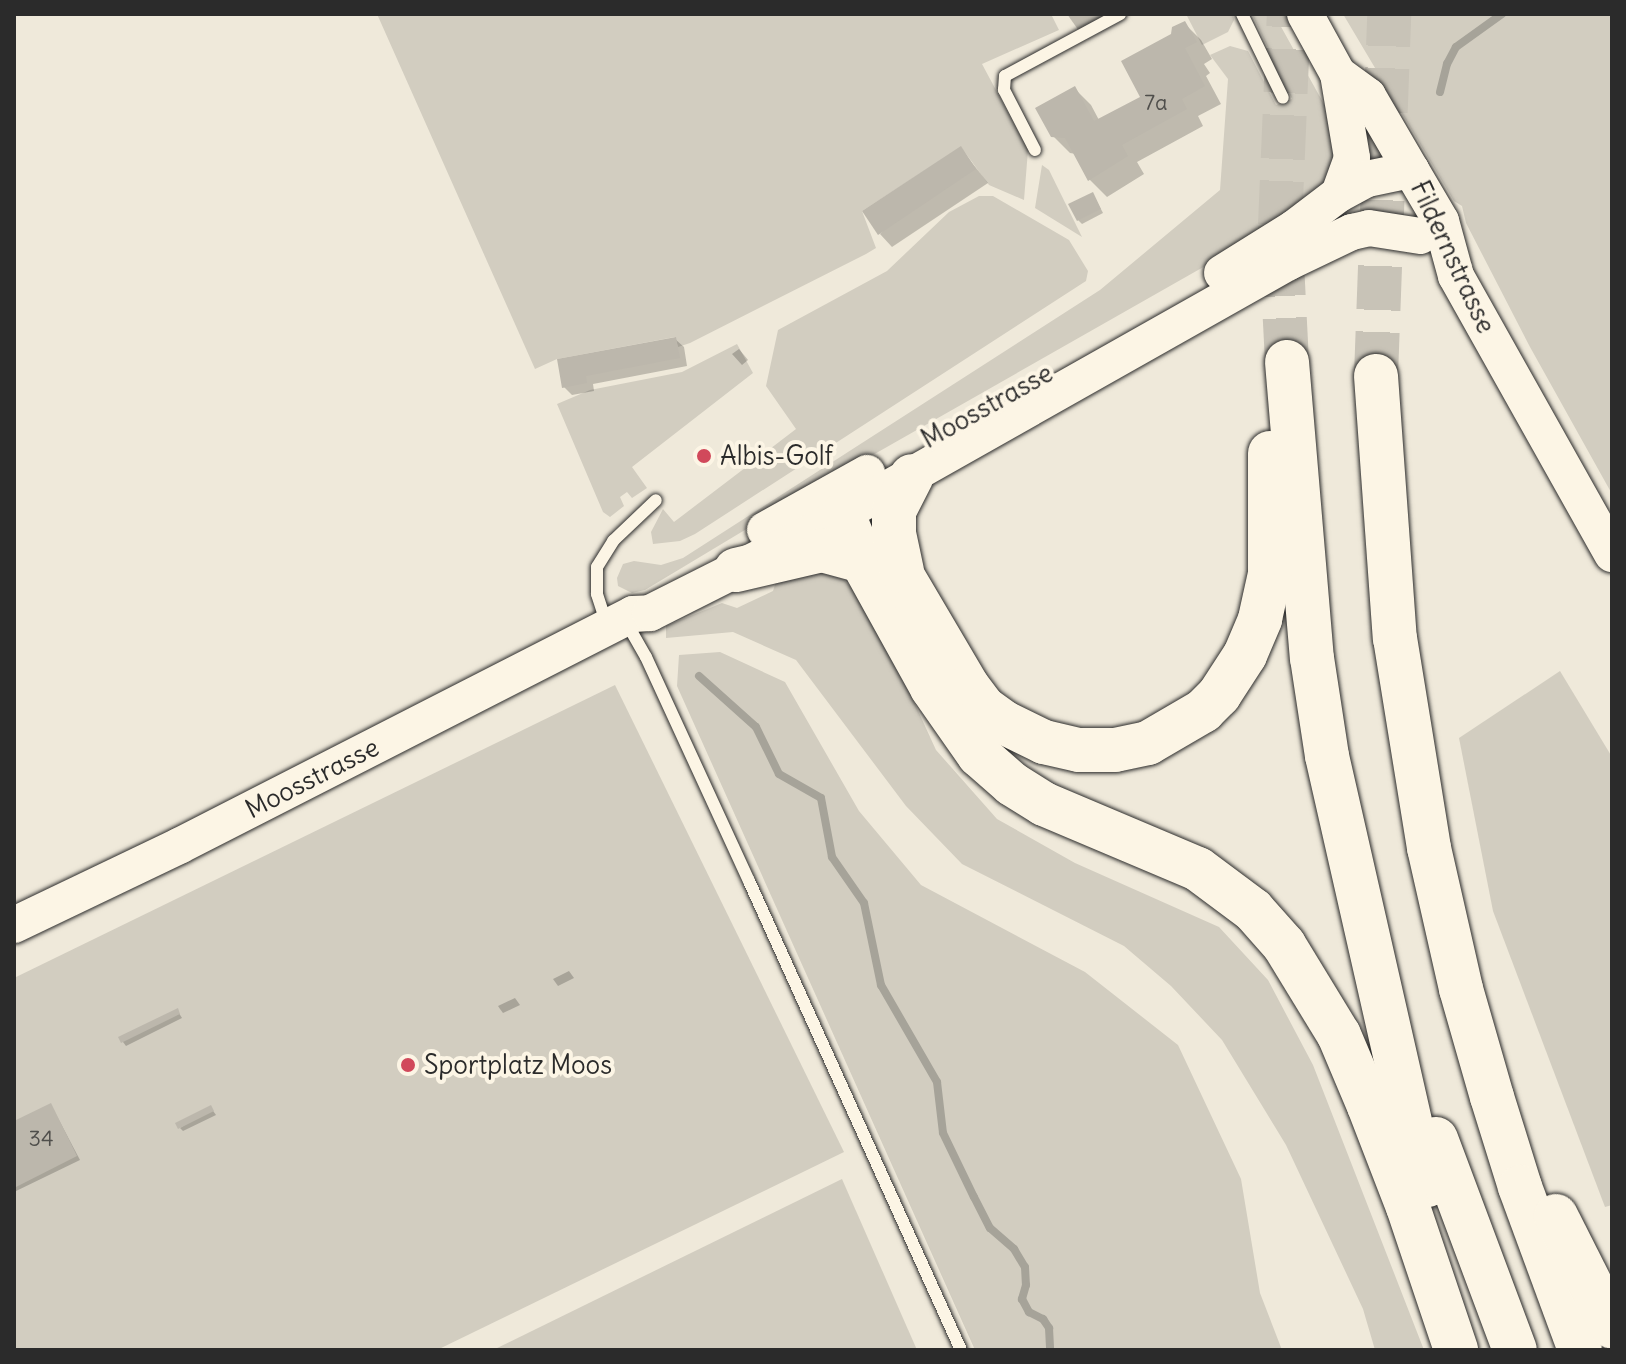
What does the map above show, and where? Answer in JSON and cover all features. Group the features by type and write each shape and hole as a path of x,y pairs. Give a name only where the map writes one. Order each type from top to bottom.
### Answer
{"highway":[{"path":"847,503 882,566 984,708 1003,722 1044,742 1079,750 1132,747 1169,734 1188,723 1219,695 1245,655 1260,619 1270,574 1277,364 1327,756 1414,1139 1481,1350"},
{"path":"1376,376 1395,638 1429,848 1461,989 1520,1187 1580,1350"},
{"path":"912,476 894,511 894,534 882,566 932,688 979,755 1012,784 1044,804 1198,869 1253,910 1284,945 1339,1035 1408,1207 1456,1350"},
{"path":"736,570 822,550 882,566"},
{"path":"1378,983 1515,1350"},
{"path":"1461,989 1562,1228 1612,1327"}],"main road":[{"path":"1305,14 1397,179 1420,236 1456,276"},
{"path":"1338,74 1352,158 1339,194"},
{"name":"Moosstrasse","path":"14,925 179,846 622,620 650,613 736,570 1256,253 1339,194 1397,179"},
{"name":"Moosstrasse","path":"1289,262 1397,179"},
{"name":"Fildernstrasse","path":"1397,179 1441,221 1456,276 1612,554"},
{"name":"Moosstrasse","path":"622,620 643,602 847,503 912,476 1289,262 1352,232 1369,228 1420,236"}],"lane":[{"path":"1035,150 1004,90 1005,76 1120,14"},
{"path":"1242,14 1283,98"},
{"path":"656,500 613,541 597,567 597,594 622,620 646,657 961,1350"}],"shaded area":[{"path":"377,14 1051,14 1059,30 982,64 1028,150 1024,200 989,185 961,147 862,211 876,248 866,254 690,343 678,347 675,337 557,359 535,369"},
{"path":"1186,14 1233,14 1234,20 1228,32 1202,45"},
{"path":"1252,14 1274,14 1335,124 1337,177 1279,224 820,485 645,590 632,593 618,586 617,578 623,564 634,561 661,565 683,558 1100,290 1220,190 1228,79 1210,55 1230,46 1248,51 1276,105 1292,99"},
{"path":"1343,14 1612,16 1612,494 1530,347 1466,223 1462,206 1454,201"},
{"path":"1042,165 1049,170 1082,237 1035,208"},
{"path":"979,196 993,196 1069,240 1088,271 1086,281 695,534 680,541 653,544 651,532 663,509 674,522 796,429 766,386 778,330 887,271 949,212"},
{"path":"737,344 753,373 632,467 647,488 632,498 627,492 620,497 624,506 610,517 603,512 557,404 590,390 682,372"},
{"path":"814,571 843,579 870,606 936,750 997,819 1075,863 1219,927 1268,980 1313,1065 1424,1350 1375,1350 1363,1309 1286,1145 1222,1040 1171,986 1124,946 962,864 906,806 796,660 733,632 666,638 666,626 722,603 737,608 773,591 778,575"},
{"path":"720,652 785,682 859,811 921,885 1085,972 1178,1045 1241,1179 1260,1293 1282,1350 975,1350 677,686 679,655"},
{"path":"1560,671 1612,757 1612,1205 1605,1207 1493,911 1459,738"},
{"name":"Sportplatz Moos","path":"615,685 844,1152 437,1350 14,1350 14,978"},
{"path":"842,1179 917,1350 493,1350"}],"building":[{"path":"1185,21 1197,42 1185,48 1205,86 1182,99 1187,109 1122,145 1128,156 1088,181 1065,138 1051,137 1035,108 1075,86 1094,121 1140,97 1121,61 1171,34 1172,27"},
{"path":"961,146 976,169 878,235 862,211"},
{"path":"1093,192 1101,209 1077,221 1068,204"},
{"path":"676,337 680,358 586,376 587,383 562,388 557,359"},
{"path":"178,1008 180,1014 121,1043 118,1037"},
{"path":"51,1103 77,1156 14,1188 14,1121"},
{"path":"211,1105 214,1111 178,1129 175,1123"}],"waterway":[{"path":"1440,92 1447,64 1456,47 1502,14"},
{"path":"699,676 756,727 779,774 821,798 832,857 864,903 881,985 937,1082 943,1133 974,1197 990,1228 1014,1249 1025,1267 1026,1285 1022,1299 1029,1312 1043,1319 1049,1328 1050,1350"}],"tunnel":[{"path":"1287,362 1280,225 1289,14"},
{"path":"1376,376 1389,14"}],"place":[{"name":"Albis-Golf","path":"704,456"},
{"name":"Sportplatz Moos","path":"408,1065"}]}
